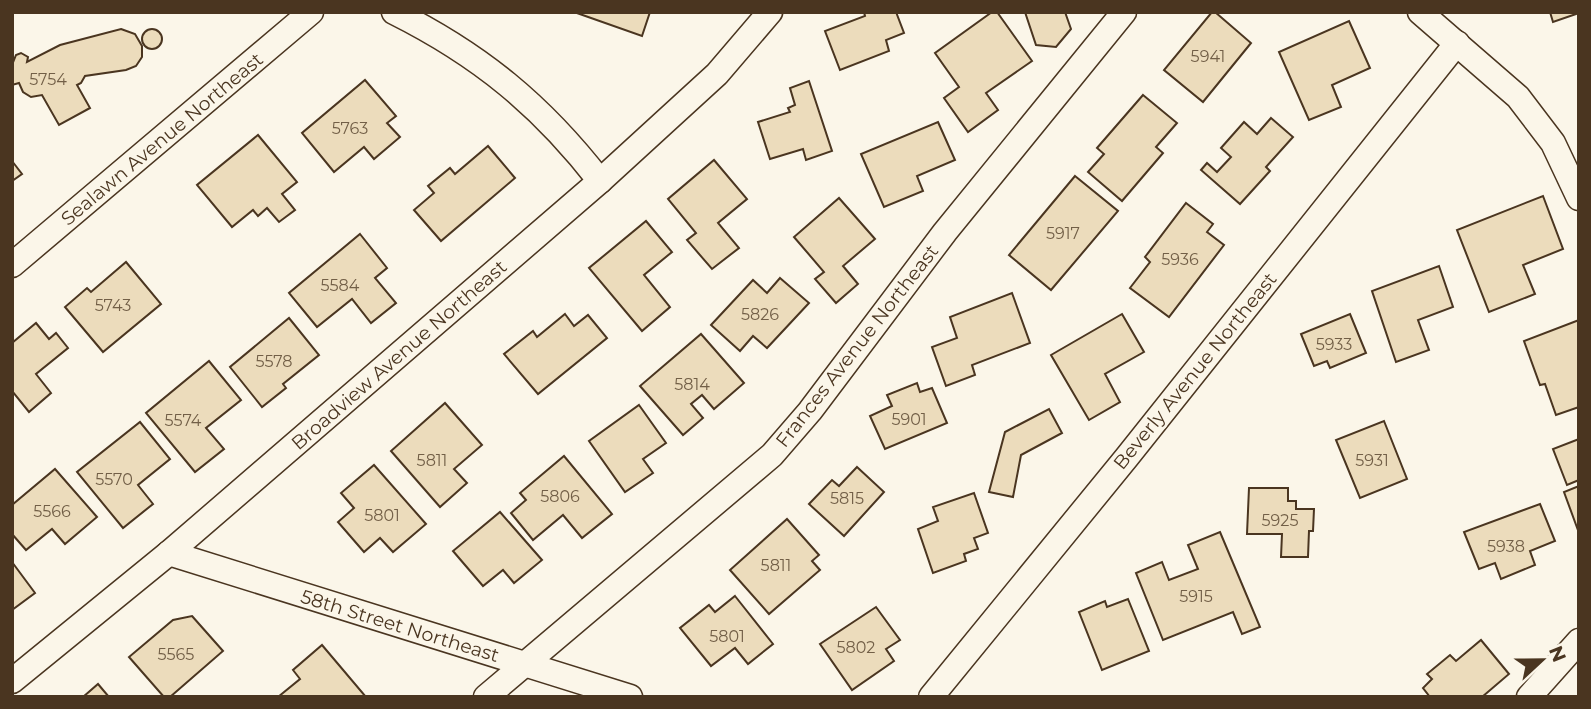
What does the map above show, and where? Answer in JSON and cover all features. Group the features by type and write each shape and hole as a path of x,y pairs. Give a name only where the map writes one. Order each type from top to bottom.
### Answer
{"street":[{"name":"Sealawn Avenue Northeast","path":"12,265 311,12"},
{"path":"394,12 432,31 517,90 569,142 600,181"},
{"name":"Broadview Avenue Northeast","path":"12,681 169,553 600,181 717,74 770,12"},
{"name":"Frances Avenue Northeast","path":"486,697 772,455 810,411 946,232 1124,12"},
{"path":"1420,12 1497,77 1531,111 1564,162 1579,198"},
{"name":"Beverly Avenue Northeast","path":"931,697 1041,564 1457,43"},
{"name":"58th Street Northeast","path":"169,553 630,697"},
{"path":"1529,697 1579,641"}],"building":[{"path":"574,12 650,12 642,36"},
{"path":"864,12 896,12 904,33 886,40 889,51 840,70 825,31 865,16"},
{"path":"992,12 997,12 1032,61 986,93 998,110 968,132 944,98 959,87 935,53"},
{"path":"1025,12 1065,12 1071,29 1056,47 1036,45"},
{"path":"1212,12 1251,43 1203,102 1164,70"},
{"path":"1550,12 1579,12 1579,13 1553,22"},
{"path":"1349,21 1370,68 1332,85 1341,107 1309,120 1279,52"},
{"path":"121,29 135,34 142,46 142,57 136,66 126,70 85,76 77,85 90,108 59,125 42,95 31,97 23,92 19,83 12,85 12,65 16,55 21,53 28,57 27,62 60,45"},
{"path":"152,29 159,32 162,39 159,46 152,49 145,46 142,39 145,32"},
{"path":"365,80 396,116 387,123 400,137 374,159 364,147 334,172 302,133"},
{"path":"809,81 832,151 806,160 803,149 770,159 758,122 790,112 788,108 795,105 790,88"},
{"path":"1143,95 1177,123 1156,147 1163,153 1122,201 1088,172 1104,154 1097,148"},
{"path":"1271,118 1293,137 1266,167 1270,171 1240,204 1201,170 1207,163 1217,172 1231,157 1221,148 1244,122 1257,134"},
{"path":"938,122 955,160 917,176 923,191 884,207 861,154"},
{"path":"258,135 297,182 282,194 295,210 279,222 267,208 258,216 253,210 232,227 197,185"},
{"path":"488,146 515,178 441,241 414,210 434,193 428,186 450,168 455,174"},
{"path":"714,160 747,199 718,223 739,248 712,269 687,240 696,233 668,199"},
{"path":"12,161 22,174 12,181"},
{"path":"1075,176 1118,211 1051,290 1009,255"},
{"path":"1543,196 1563,249 1523,265 1535,294 1489,312 1457,230"},
{"path":"839,198 875,239 843,266 858,284 836,303 815,279 824,272 794,237"},
{"path":"1186,203 1213,224 1207,232 1224,245 1169,317 1130,288 1150,262 1145,257"},
{"path":"646,221 672,252 644,275 670,307 642,331 589,268"},
{"path":"360,234 387,268 375,278 396,303 371,323 352,299 317,327 289,293"},
{"path":"126,262 161,304 103,352 65,307 87,288 91,292"},
{"path":"1439,266 1453,307 1418,320 1429,350 1396,362 1372,291"},
{"path":"780,278 809,303 767,348 753,336 740,351 711,325 753,280 767,293"},
{"path":"1012,293 1030,343 972,365 975,375 946,386 932,347 957,338 950,317"},
{"path":"565,314 574,326 588,315 607,338 538,394 504,354 533,331 537,337"},
{"path":"1122,314 1144,352 1105,374 1120,402 1089,420 1051,355"},
{"path":"1350,314 1366,353 1330,368 1327,361 1314,366 1301,334"},
{"path":"289,318 319,355 283,384 286,388 262,407 230,367"},
{"path":"1579,320 1579,407 1556,415 1545,384 1540,385 1524,341"},
{"path":"36,323 49,339 56,333 68,348 36,374 51,393 29,412 12,391 12,343"},
{"path":"701,334 744,383 714,409 702,395 691,404 703,418 683,435 640,386"},
{"path":"209,361 241,400 206,428 224,449 195,472 146,413"},
{"path":"917,383 920,392 932,388 947,423 885,449 870,416 892,406 887,395"},
{"path":"445,403 482,445 454,469 467,483 440,507 391,451"},
{"path":"639,405 666,443 643,459 653,473 625,492 589,441"},
{"path":"1049,409 1062,433 1021,455 1013,497 989,492 1005,432"},
{"path":"1384,421 1407,479 1360,498 1336,440"},
{"path":"140,422 170,459 138,485 153,504 123,528 77,472"},
{"path":"1579,439 1579,480 1567,485 1553,449"},
{"path":"564,456 612,514 582,538 563,515 533,540 511,513 526,500 520,493"},
{"path":"374,465 426,524 393,552 380,538 364,552 338,522 354,508 341,493"},
{"path":"857,467 884,492 844,536 809,504 832,480 839,486"},
{"path":"55,469 97,517 65,544 52,529 26,550 12,534 12,505"},
{"path":"1579,486 1579,533 1564,492"},
{"path":"1249,488 1288,488 1288,501 1296,501 1296,509 1314,509 1313,531 1309,531 1308,557 1281,557 1282,534 1247,534"},
{"path":"974,493 988,533 974,538 978,549 964,554 966,561 933,573 918,529 938,521 933,507"},
{"path":"1540,504 1555,541 1530,551 1535,565 1501,579 1495,563 1479,569 1464,532"},
{"path":"500,512 542,560 514,583 503,570 483,586 453,551"},
{"path":"787,519 819,555 812,561 820,570 769,614 730,570"},
{"path":"1220,532 1260,627 1242,634 1233,612 1163,640 1136,573 1162,562 1169,580 1198,569 1188,545"},
{"path":"12,562 35,593 12,610"},
{"path":"735,596 773,644 748,664 735,648 711,666 680,628 709,605 715,612"},
{"path":"1128,599 1149,651 1102,670 1079,612 1105,601 1107,607"},
{"path":"876,607 900,640 886,649 894,661 852,690 820,644"},
{"path":"192,616 223,651 170,697 164,697 129,657 173,620"},
{"path":"1481,640 1509,674 1482,697 1430,697 1423,688 1432,679 1427,674 1450,655 1456,661"},
{"path":"322,645 366,697 278,697 300,679 293,670"},
{"path":"98,684 109,697 83,697"}]}
